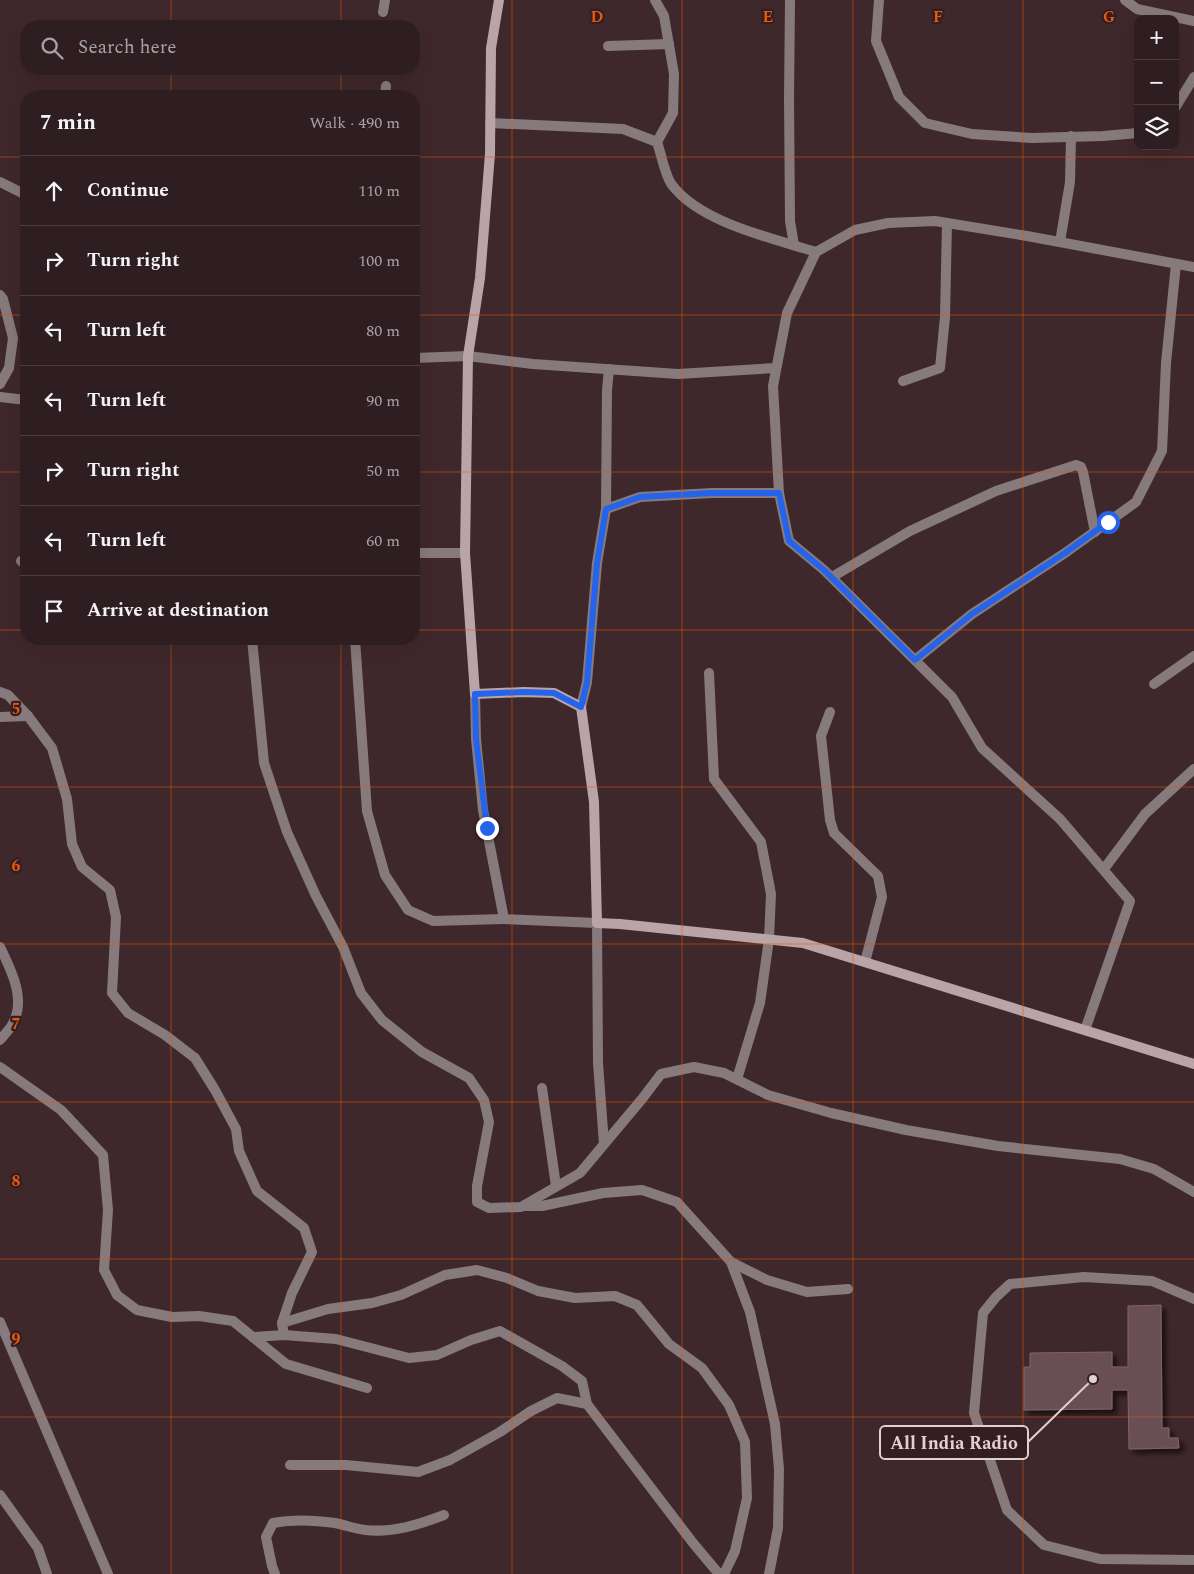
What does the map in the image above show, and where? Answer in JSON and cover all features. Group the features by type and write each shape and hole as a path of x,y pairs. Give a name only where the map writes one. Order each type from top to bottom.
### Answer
{"street":[{"path":"383,12 385,0"},
{"path":"499,0 491,48 490,154 480,278 468,356 465,553 475,694 476,739 483,810 504,919"},
{"path":"655,0 664,16 674,74 673,113 657,142 671,184 691,205 736,227 816,252"},
{"path":"790,0 790,221 794,245"},
{"path":"878,0 876,41 899,97 925,123 972,134 1032,138 1134,133"},
{"path":"1125,0 1137,9 1194,21"},
{"path":"608,46 669,44"},
{"path":"1178,105 1191,90 1194,77"},
{"path":"490,124 623,129 657,142"},
{"path":"1060,242 1070,182 1071,136"},
{"path":"0,182 20,192"},
{"path":"1085,1030 1130,901 1060,819 982,748 952,697 832,578 789,541 779,493 773,386 787,313 816,252 855,230 888,223 935,221 1060,242 1194,268"},
{"path":"902,381 940,368 945,318 947,223"},
{"path":"915,660 972,614 1065,553 1136,502 1162,451 1166,363 1176,264"},
{"path":"0,295 3,299 13,338 9,368 0,384"},
{"path":"420,358 468,356 533,364 678,374 776,368"},
{"path":"604,1144 598,1063 594,802 581,707 587,682 597,563 606,509 607,390 609,370"},
{"path":"0,397 20,399"},
{"path":"832,578 918,527 996,491 1076,465 1081,467 1083,472 1095,532"},
{"path":"606,509 640,497 712,493 779,493"},
{"path":"420,554 465,553"},
{"path":"253,645 264,763 287,832 316,896 343,947 361,993 382,1020 422,1052 469,1078 484,1100 489,1122 477,1186 477,1202 489,1208 542,1206 603,1193 642,1190 677,1202 731,1262 750,1312 775,1424 779,1469 778,1528 769,1574"},
{"path":"355,645 367,811 385,875 408,910 433,921 504,919 620,924 803,943 1194,1064"},
{"path":"1154,684 1194,656"},
{"path":"709,673 714,779 760,842 771,894 769,939 760,1003 737,1079"},
{"path":"0,692 8,695 28,716 52,748 66,799 72,844 82,867 110,890 116,917 112,993 128,1013 165,1035 195,1058 215,1090 236,1130 239,1151 257,1191 304,1228 312,1252 292,1293 282,1323 284,1335"},
{"path":"475,694 554,693 581,707"},
{"path":"830,712 821,736 830,820 834,833 878,876 882,897 865,962"},
{"path":"0,718 28,716"},
{"path":"1104,869 1146,814 1194,770"},
{"path":"0,947 10,967 20,1000 13,1024 0,1040"},
{"path":"0,1067 61,1110 103,1155 108,1210 104,1270 117,1295 137,1310 172,1317 199,1316 233,1320 286,1364 367,1388"},
{"path":"520,1206 580,1173 661,1074 694,1067 724,1073 768,1095 831,1113 906,1130 998,1146 1120,1159 1154,1169 1194,1192"},
{"path":"542,1088 556,1186"},
{"path":"731,1262 767,1280 806,1292 848,1289"},
{"path":"282,1323 328,1309 372,1303 401,1295 445,1275 477,1270 508,1278 538,1291 575,1298 615,1296 637,1305 669,1344 702,1368 729,1405 745,1442 747,1498 735,1551 724,1574"},
{"path":"1194,1299 1152,1282 1084,1277 1010,1284 983,1313 974,1413 1007,1510 1044,1545 1100,1559 1194,1560"},
{"path":"0,1322 108,1574"},
{"path":"253,1337 284,1335 336,1339 409,1358 437,1355 471,1340 500,1331 562,1366 582,1381 587,1404 693,1543 719,1574"},
{"path":"290,1465 346,1465 418,1472 450,1460 557,1398 587,1404"},
{"path":"0,1495 38,1548 48,1574"},
{"path":"275,1574 266,1537 273,1523 291,1520 334,1523 364,1530 391,1530 414,1526 444,1515"}],"building":[{"path":"1161,1305 1162,1428 1169,1428 1169,1438 1178,1438 1179,1448 1129,1449 1128,1390 1112,1390 1112,1409 1024,1410 1024,1367 1030,1367 1030,1353 1112,1352 1112,1367 1128,1367 1128,1306"}],"place":[{"name":"All India Radio","path":"1093,1379"}],"route":[{"path":"487,828 483,810 476,739 475,694 554,693 581,707 587,682 592,644 597,563 606,509 640,497 712,493 779,493 789,541 824,570 915,660 972,614 1065,553 1108,522"}]}
